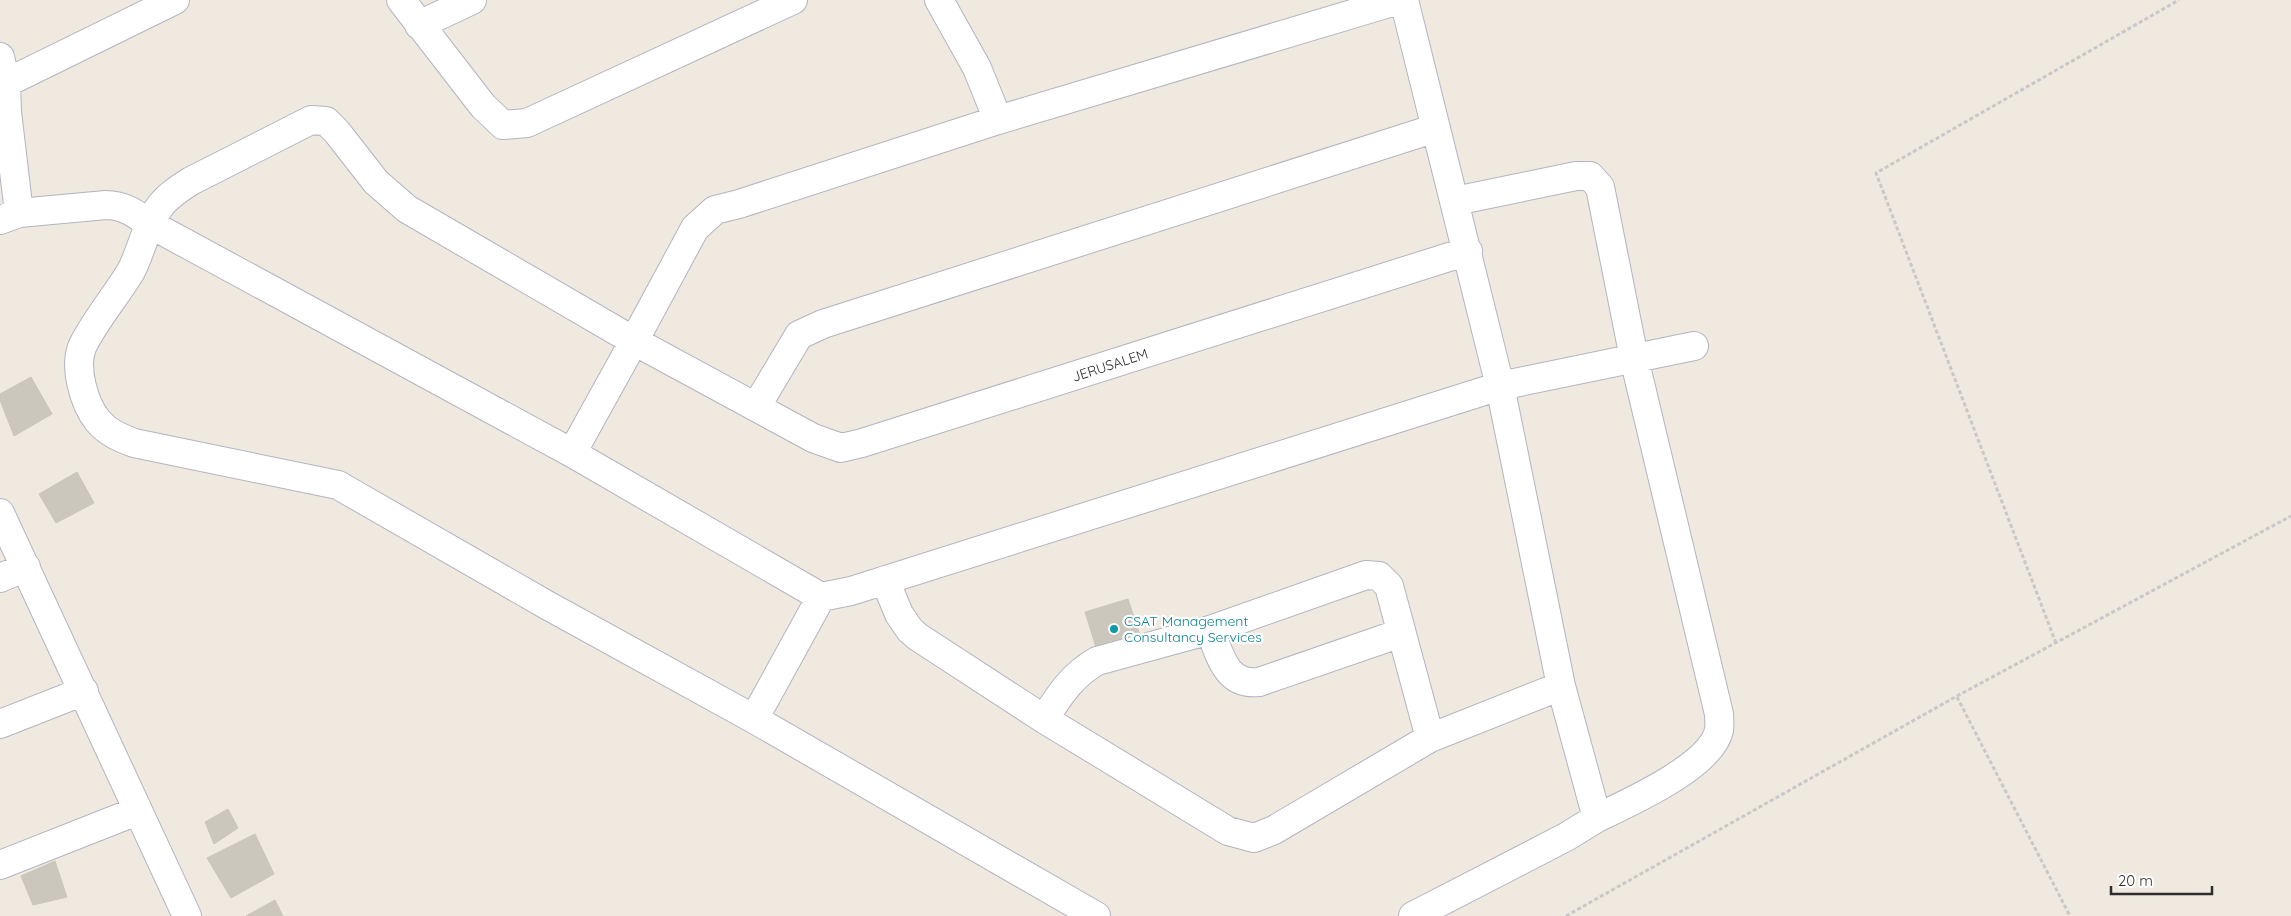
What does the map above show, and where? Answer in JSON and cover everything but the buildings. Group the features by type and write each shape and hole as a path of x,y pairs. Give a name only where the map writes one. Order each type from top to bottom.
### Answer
{"street":[{"path":"6,83 175,0"},
{"path":"401,0 483,106 504,125 527,124 793,0"},
{"path":"419,25 472,0"},
{"path":"939,0 977,68 998,120"},
{"path":"572,453 695,228 715,210 739,204 998,120 1399,0"},
{"path":"1404,0 1468,251 1500,386 1561,686 1597,818"},
{"path":"0,57 6,83 10,216 119,205 150,224 572,453 821,597 835,596 1500,386 1694,346"},
{"name":"JERUSALEM","path":"150,224 160,205 176,190 190,181 296,126 311,120 326,121 337,132 376,182 407,209 634,341 813,438 841,448 862,443 1468,251"},
{"path":"756,407 799,335 823,324 1436,128"},
{"path":"1413,916 1641,796 1700,760 1719,730 1719,714 1634,358 1600,187 1590,176 1576,176 1455,201"},
{"path":"150,224 132,268 82,347 81,387 98,422 115,436 134,442 338,485 545,604 754,719 1096,916"},
{"path":"0,513 187,916"},
{"path":"0,578 26,567"},
{"path":"1044,719 1066,685 1083,669 1097,661 1210,630 1366,575 1378,576 1389,586 1430,738"},
{"path":"885,580 899,614 910,630 918,637 1044,719 1228,831 1254,838 1274,830 1430,738 1561,686"},
{"path":"754,719 821,597"},
{"path":"1210,630 1225,668 1236,678 1247,684 1259,682 1401,633"},
{"path":"0,724 84,691"},
{"path":"0,865 137,811"}],"path":[{"path":"2056,643 1876,173 2179,0"},
{"path":"1566,916 1957,696 2291,516"},
{"path":"1957,696 2070,916"}],"place":[{"name":"CSAT Management Consultancy Services","path":"1114,629"}]}
